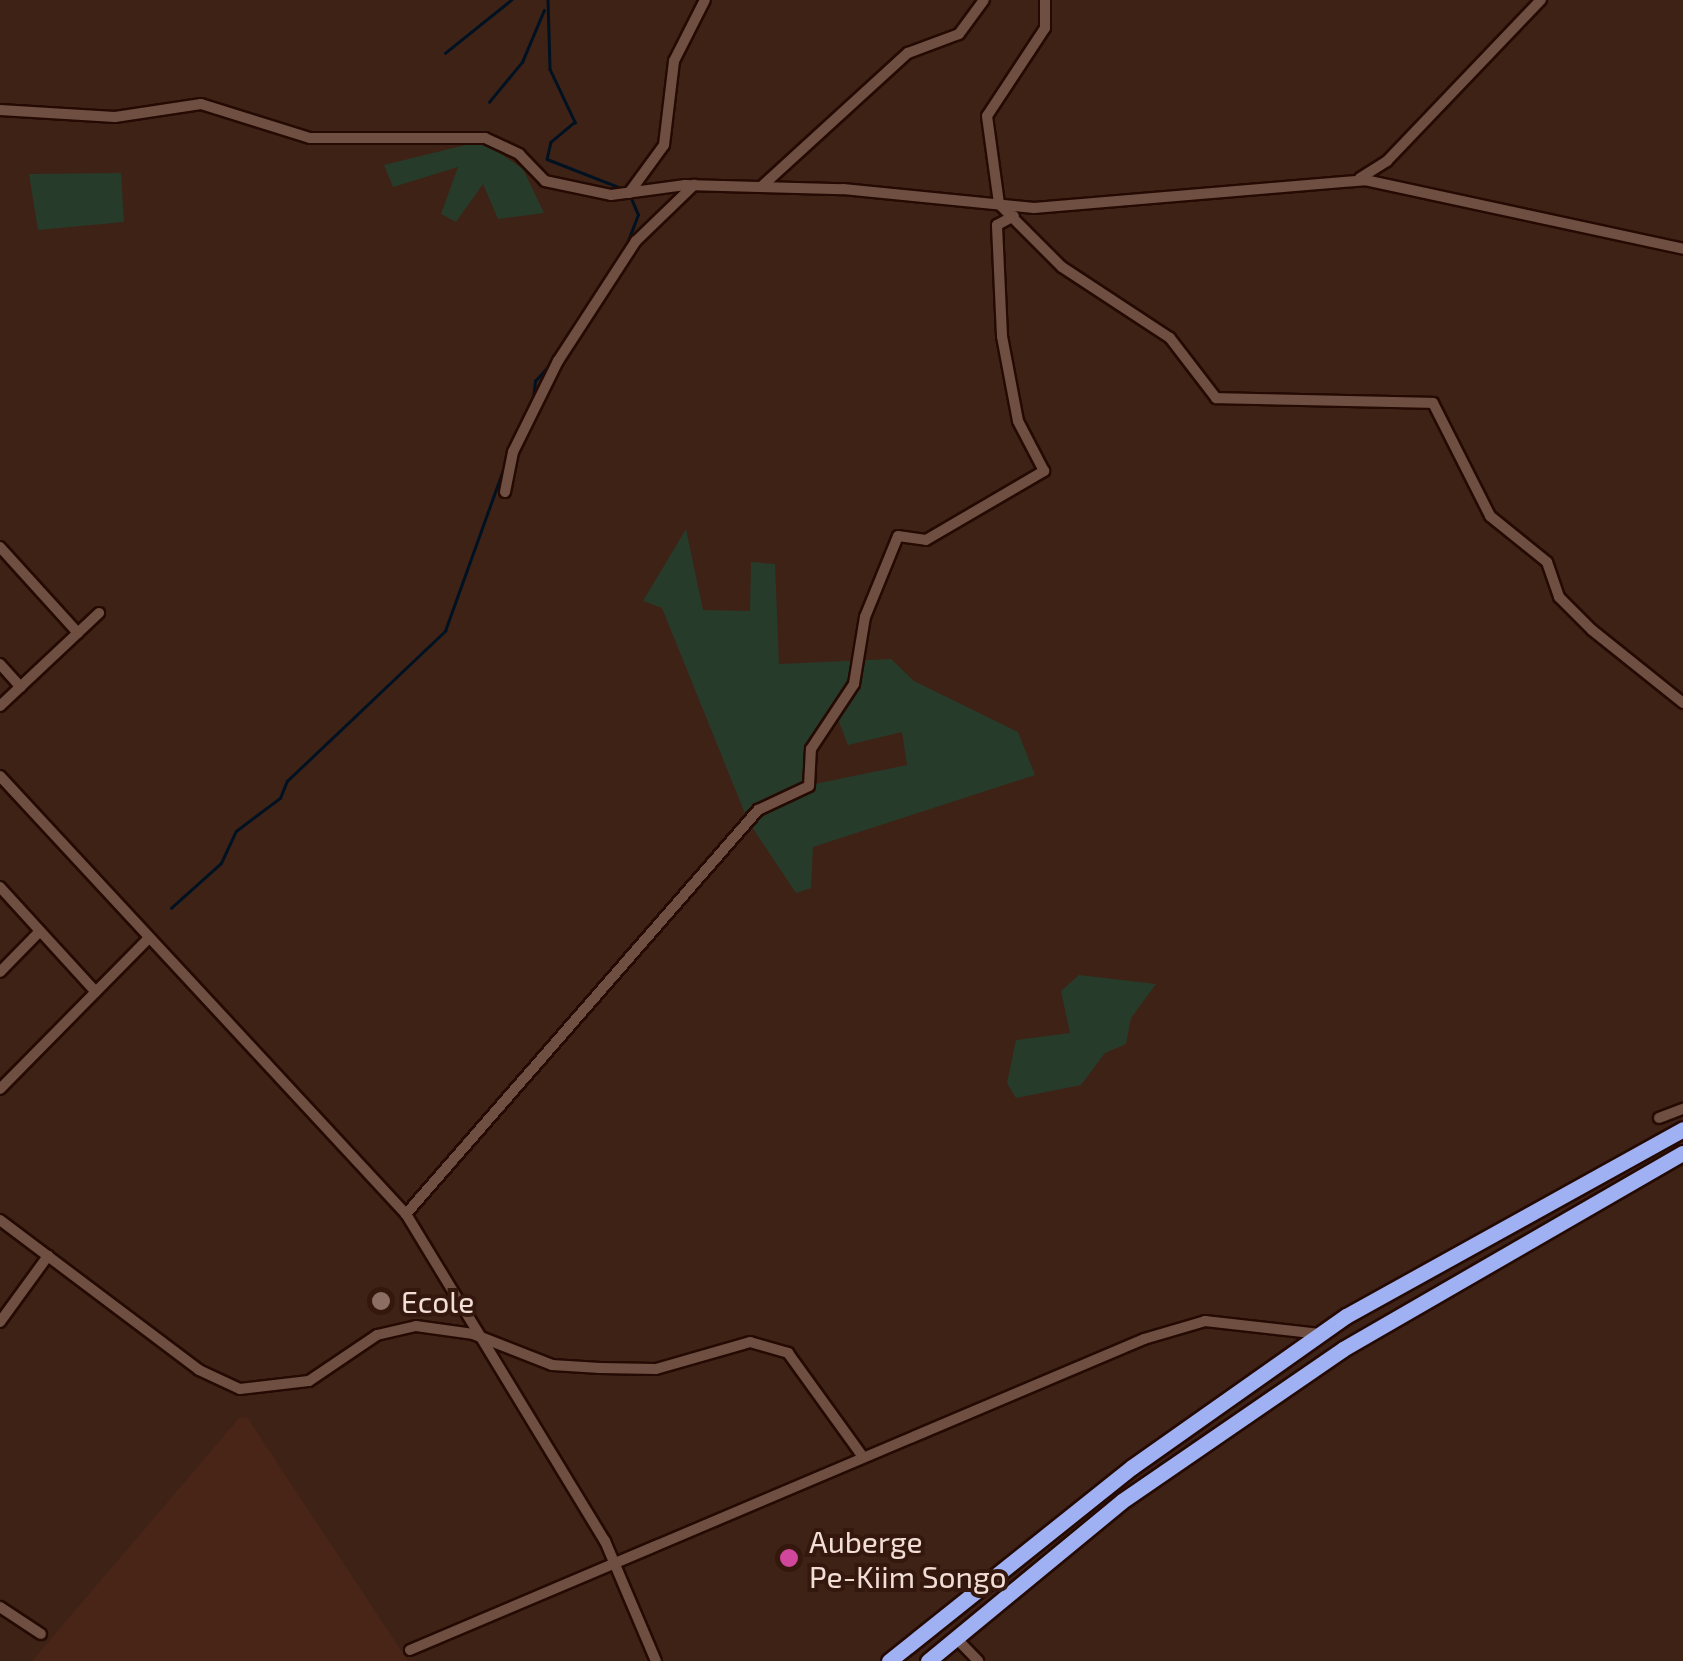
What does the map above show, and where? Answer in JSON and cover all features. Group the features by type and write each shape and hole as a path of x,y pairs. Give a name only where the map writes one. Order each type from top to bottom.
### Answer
{"highway":[{"path":"889,1661 1132,1467 1321,1334 1683,1129"},
{"path":"928,1661 1122,1501 1343,1349 1683,1154"}],"street":[{"path":"629,193 664,144 674,60 705,0"},
{"path":"761,187 908,53 959,34 984,0"},
{"path":"1045,0 1045,28 987,116 1000,204 1062,267 1170,338 1216,398 1433,403 1490,516 1547,562 1559,597 1592,630 1683,703"},
{"path":"1354,180 1387,161 1541,0"},
{"path":"0,110 114,118 201,104 310,138 485,138 520,154 545,181 629,193 694,185 1000,204 1170,203 1354,180 1451,206 1510,205 1680,249"},
{"path":"504,492 513,452 558,360 636,242 694,185"},
{"path":"406,1214 758,810 809,786 811,750 854,684 865,618 898,536 926,540 1044,471 1018,421 1002,336 996,237 999,222 1014,216"},
{"path":"0,547 78,633"},
{"path":"0,706 99,613"},
{"path":"0,664 21,687"},
{"path":"0,776 406,1214 490,1341 611,1565 656,1661"},
{"path":"0,887 96,992"},
{"path":"0,972 40,931"},
{"path":"0,1088 148,939"},
{"path":"1659,1118 1683,1109"},
{"path":"0,1220 198,1370 259,1393 310,1381 377,1335 416,1326 490,1341 552,1365 642,1370 717,1346 772,1346 801,1367 863,1457"},
{"path":"1,1319 48,1256"},
{"path":"410,1650 1183,1325 1321,1334"},
{"path":"0,1606 41,1634"},
{"path":"956,1638 978,1661"}],"shaded area":[{"path":"247,1417 408,1661 32,1661 239,1418"}],"green space":[{"path":"482,141 523,169 544,213 498,219 483,184 456,222 441,214 458,167 393,187 384,165"},
{"path":"121,173 124,222 38,230 29,174"},
{"path":"686,529 703,610 750,611 751,562 775,564 779,664 891,659 914,681 1018,732 1035,775 813,847 811,888 796,893 748,821 662,608 643,601","holes":["838,719 848,745 902,732 907,765 810,785 814,743"]},
{"path":"1079,975 1156,984 1131,1018 1126,1044 1105,1053 1081,1085 1016,1098 1007,1083 1016,1040 1070,1033 1061,991"}],"waterway":[{"path":"445,53 511,0"},
{"path":"548,0 550,69 575,122 551,142 547,159 626,190"},
{"path":"489,102 522,62 544,10"},
{"path":"586,310 624,251 638,215 630,196"},
{"path":"565,342 574,329"},
{"path":"533,400 535,381 553,361"},
{"path":"171,908 221,863 236,831 280,798 287,781 445,631 514,439"}],"place":[{"name":"Ecole","path":"381,1301"},
{"name":"Auberge Pe-Kiim Songo","path":"789,1558"}]}
